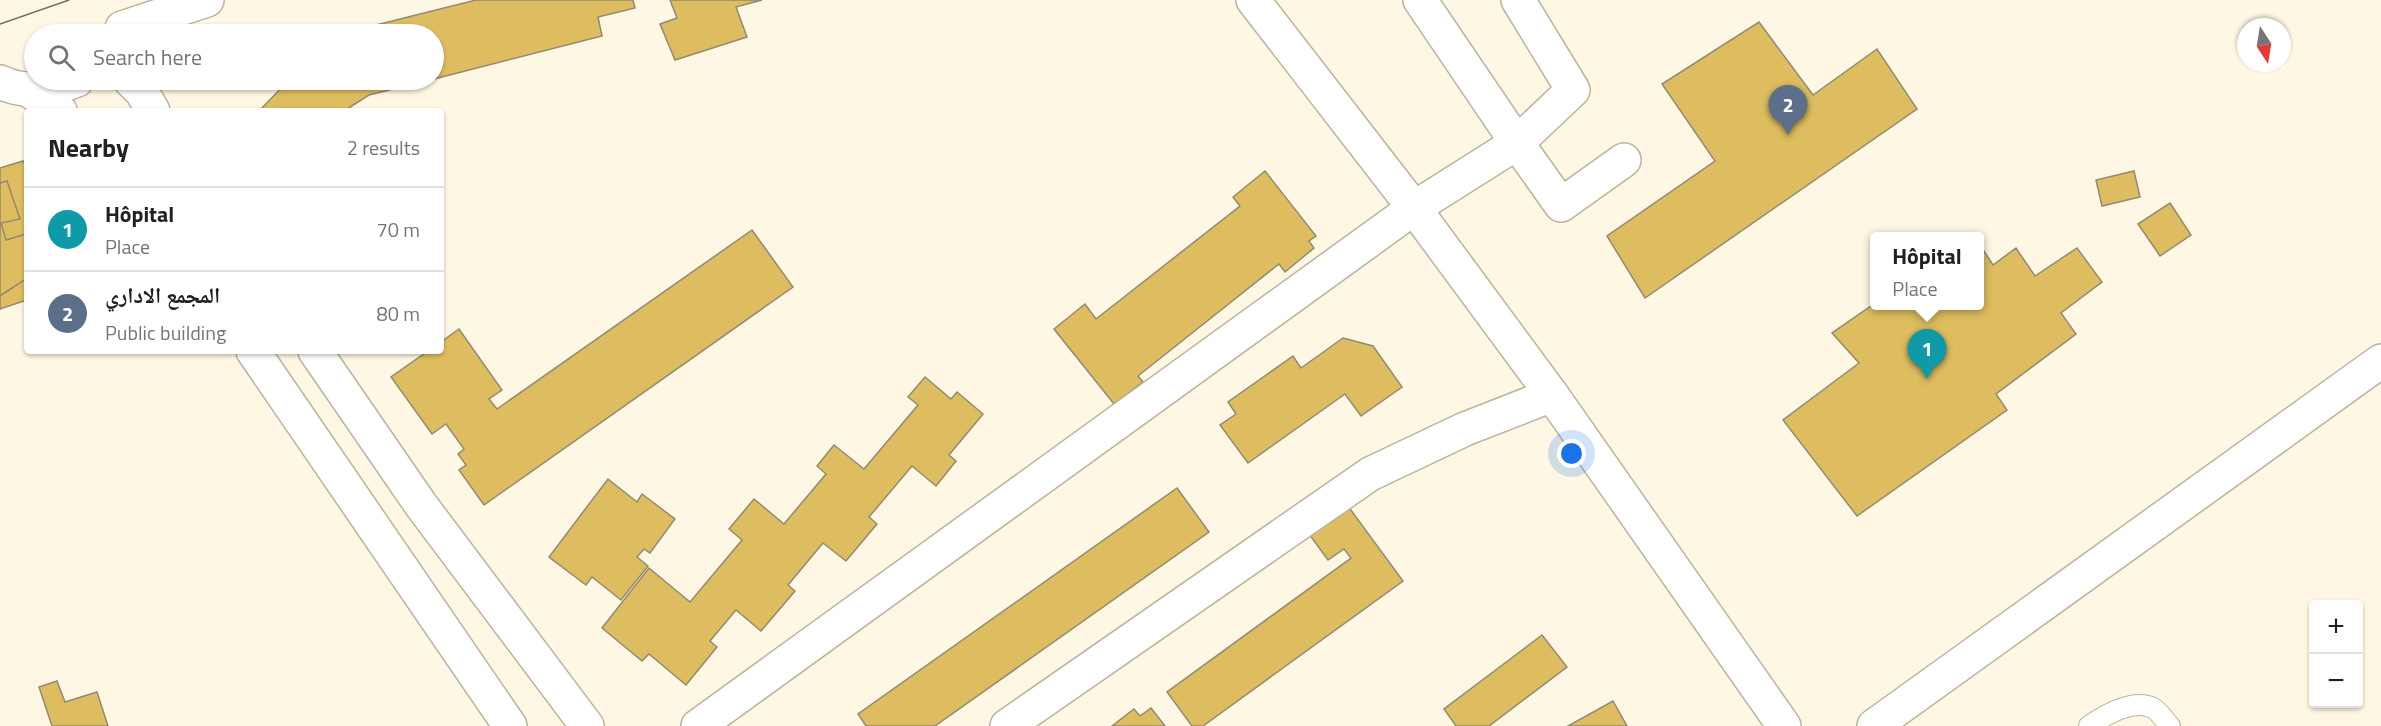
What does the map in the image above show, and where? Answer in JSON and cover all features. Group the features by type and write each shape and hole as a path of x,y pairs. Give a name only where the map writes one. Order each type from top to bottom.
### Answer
{"street":[{"path":"123,21 207,0"},
{"path":"1253,0 1414,208 1552,395 1784,726"},
{"path":"1420,0 1516,143 1561,205 1624,160"},
{"path":"698,726 1414,208 1516,143 1573,90 1518,0"},
{"path":"8,85 24,86"},
{"path":"8,85 54,108"},
{"path":"137,90 151,108"},
{"path":"255,354 510,726"},
{"path":"317,354 421,505 587,726"},
{"path":"1874,726 2381,362"},
{"path":"1007,726 1370,474 1465,429 1552,395"}],"lane":[{"path":"2089,726 2108,713 2132,706 2153,708 2170,726"}],"building":[{"path":"476,0 633,0 635,8 598,17 602,36 444,76 444,24 380,24"},
{"path":"670,0 762,0 736,7 747,37 675,60 660,24 677,18"},
{"path":"1759,22 1813,95 1877,49 1917,109 1645,298 1607,236 1715,161 1662,84"},
{"path":"279,90 389,90 369,95 349,108 262,108"},
{"path":"24,162 24,301 0,309 0,168"},
{"path":"1265,171 1316,236 1309,241 1314,248 1285,272 1279,264 1138,376 1143,382 1114,404 1054,329 1085,304 1096,319 1240,206 1233,197"},
{"path":"2134,171 2140,197 2102,206 2096,180"},
{"path":"7,181 20,219 1,223 6,240 24,235 24,280 0,296 0,183"},
{"path":"2170,203 2191,235 2160,256 2138,224"},
{"path":"752,230 793,287 484,505 459,470 466,465 458,454 464,449 446,424 432,434 391,377 424,354 444,354 444,340 459,329 502,390 489,399 497,409"},
{"path":"2016,248 2035,276 2077,248 2102,282 2061,313 2076,334 1996,394 2007,410 1857,516 1783,420 1859,363 1832,333 1870,307 1870,310 1984,310 1984,251 1993,265"},
{"path":"1343,338 1373,346 1402,387 1361,416 1345,394 1248,463 1220,425 1236,414 1228,402 1293,356 1301,368"},
{"path":"925,377 951,399 957,392 983,414 949,455 956,461 936,486 912,466 869,517 877,524 846,561 823,543 788,585 795,591 761,631 736,610 710,641 717,647 686,685 649,654 642,661 602,628 649,568 690,602 742,540 729,529 754,499 784,524 826,474 817,466 834,445 864,469 918,405 908,397"},
{"path":"608,479 637,502 642,494 675,519 650,553 644,549 637,557 648,566 621,600 592,577 586,585 549,557"},
{"path":"1177,488 1209,532 935,726 866,726 858,714"},
{"path":"1345,502 1403,581 1203,726 1192,726 1167,692 1351,558 1344,549 1328,560 1306,530"},
{"path":"1542,635 1567,667 1489,726 1456,726 1444,709"},
{"path":"57,681 65,702 97,692 108,726 52,726 39,687"},
{"path":"1613,701 1627,726 1568,726"},
{"path":"1151,708 1165,726 1112,726 1134,709 1140,716"}],"tram line":[{"path":"0,24 69,0"}],"place":[{"name":"المجمع الاداري","path":"1788,135"},
{"name":"Hôpital","path":"1927,379"}]}
